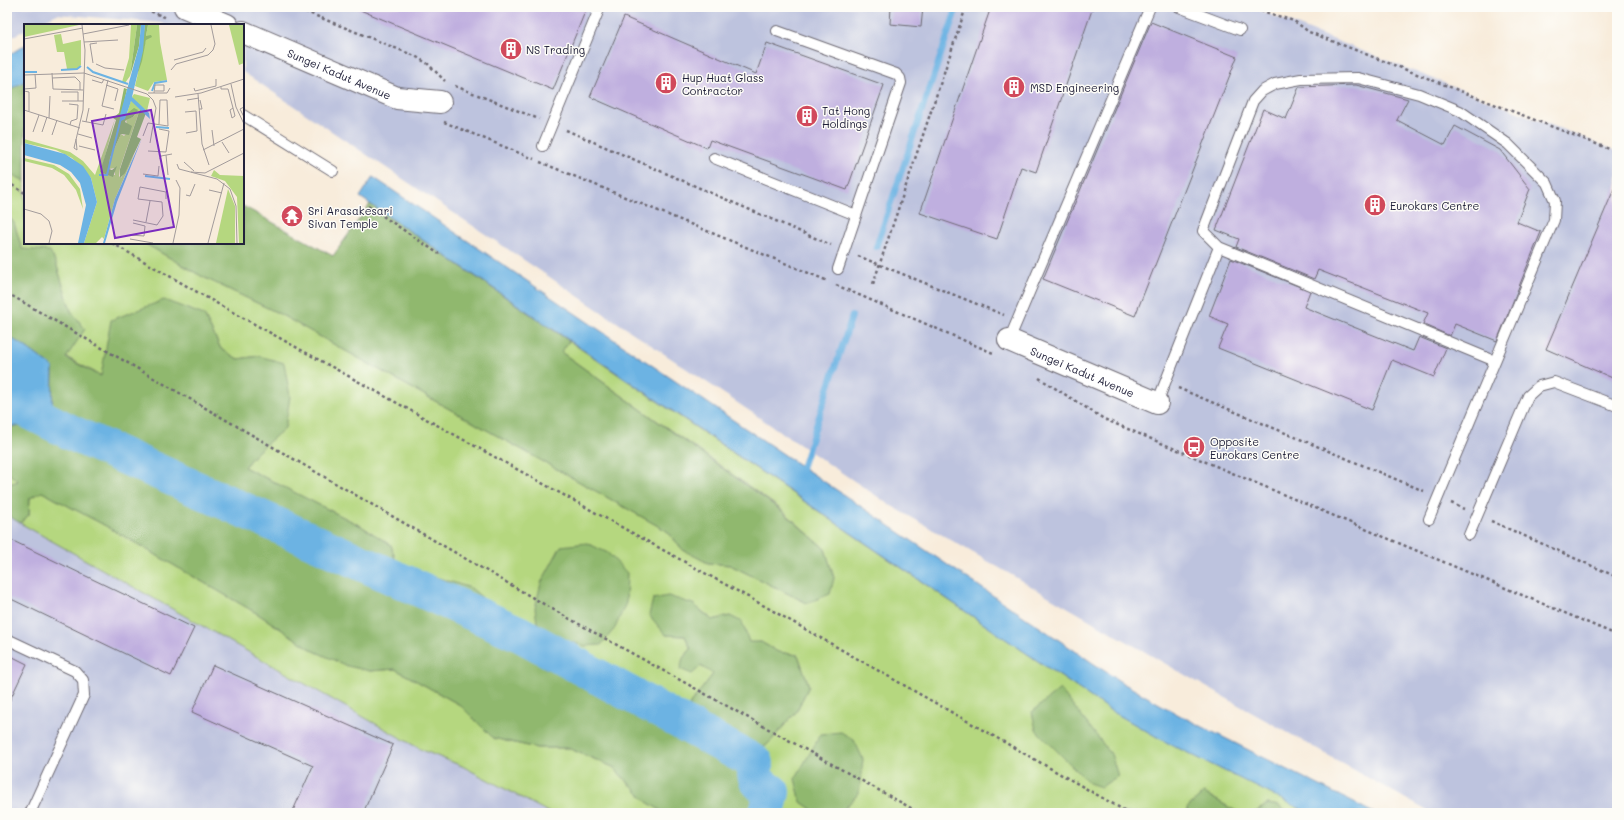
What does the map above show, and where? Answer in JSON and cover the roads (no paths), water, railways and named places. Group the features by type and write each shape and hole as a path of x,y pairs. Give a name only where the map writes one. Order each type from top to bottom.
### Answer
{"street":[{"path":"189,14 224,24"},
{"name":"Sungei Kadut Avenue","path":"244,32 397,98 440,111"},
{"name":"Sungei Kadut Avenue","path":"1004,348 1157,403"}],"lane":[{"path":"543,146 600,7"},
{"path":"1004,348 1150,7"},
{"path":"1179,7 1240,30"},
{"path":"777,31 896,74 900,78 901,83 838,269"},
{"path":"1430,519 1554,220 1555,201 1547,183 1508,144 1460,111 1419,94 1358,78 1301,79 1275,84 1262,90 1253,101 1203,231 1219,248 1495,361"},
{"path":"244,116 333,171"},
{"path":"714,158 856,215"},
{"path":"1157,403 1219,248"},
{"path":"1469,535 1476,514 1528,396 1539,386 1554,382 1617,406"},
{"path":"7,639 75,672 83,680 84,695 30,813"}],"water":[{"path":"24,46 24,82 7,91 7,56"},
{"path":"373,177 1121,682 1179,715 1374,813 1309,813 1164,741 1108,709 360,197"},
{"path":"7,336 23,345 53,367 52,414 77,430 71,440 34,426 7,426"}],"waterway":[{"path":"876,247 957,7"},
{"path":"800,474 852,316"},
{"path":"7,400 74,434 520,634 756,763 755,773 757,780 772,792 767,813"}],"place":[{"name":"NS Trading","path":"511,49"},
{"name":"Hup Huat Glass Contractor","path":"666,83"},
{"name":"MSD Engineering","path":"1014,87"},
{"name":"Tat Hong Holdings","path":"807,116"},
{"name":"Eurokars Centre","path":"1375,205"},
{"name":"Sri Arasakesari Sivan Temple","path":"292,216"},
{"name":"Opposite Eurokars Centre","path":"1194,447"}]}
